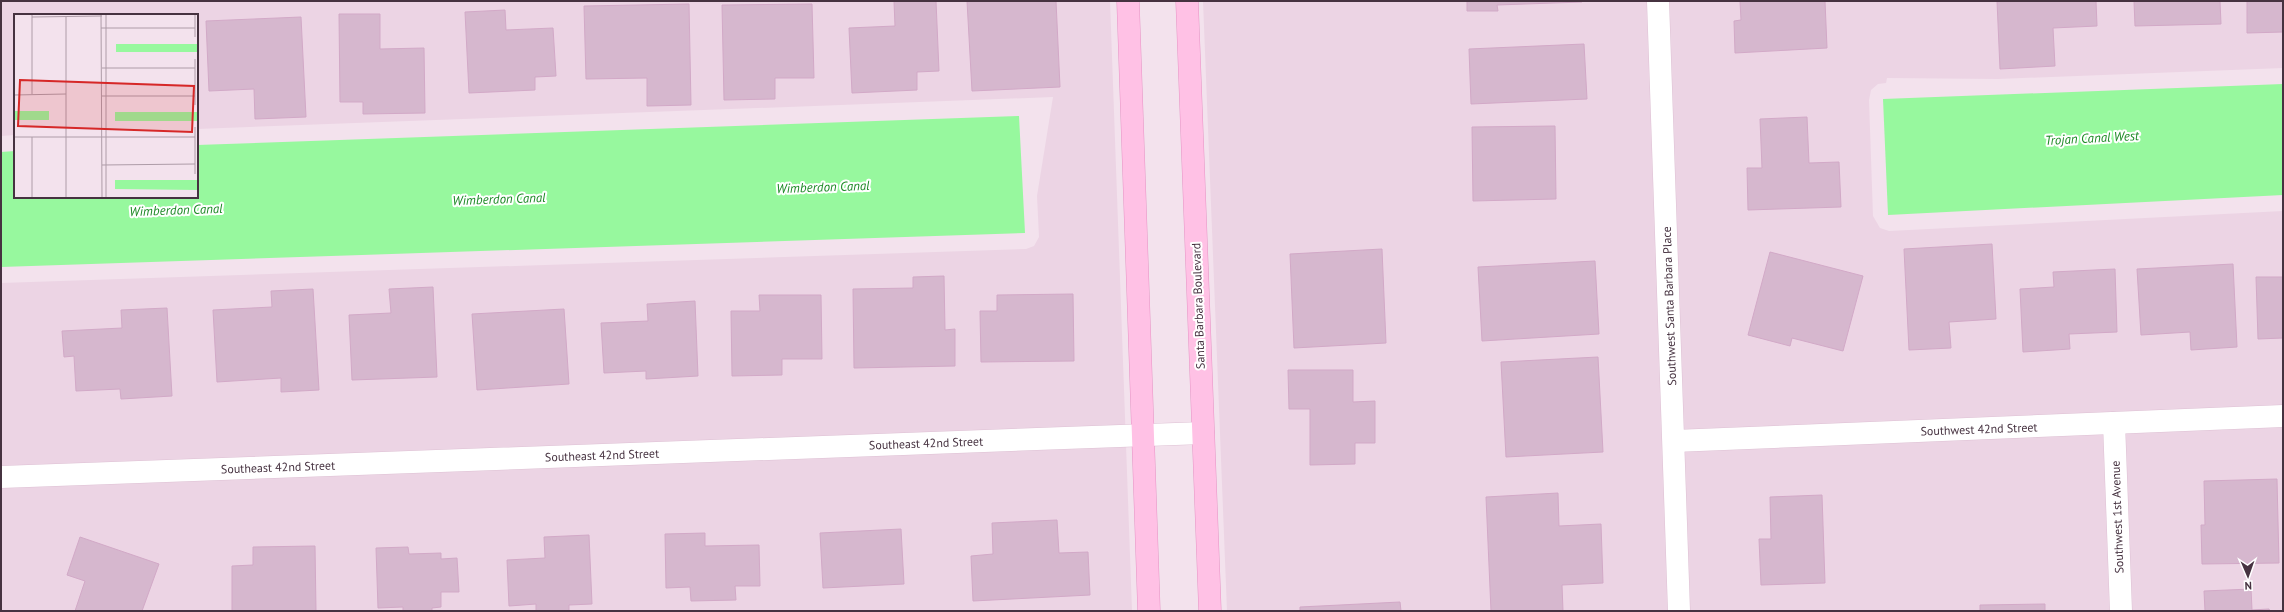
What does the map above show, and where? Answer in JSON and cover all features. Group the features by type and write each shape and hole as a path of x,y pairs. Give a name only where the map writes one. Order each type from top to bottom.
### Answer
{"main road":[{"path":"1128,1 1149,611"},
{"name":"Santa Barbara Boulevard","path":"1187,1 1210,611"}],"street":[{"name":"Southwest Santa Barbara Place","path":"1658,1 1679,611"},
{"name":"Southwest 42nd Street","path":"1674,441 2283,416"},
{"name":"Southwest 1st Avenue","path":"2114,423 2121,611"},
{"name":"Southeast 42nd Street","path":"1,477 1203,433"}],"shaded area":[{"path":"1,1 1110,1 1132,611 1,611 1,283 1026,249 1034,246 1039,237 1037,196 1053,97 198,129 198,14 14,14 14,135 1,136"},
{"path":"1203,1 2283,1 2283,68 1998,79 1887,78 1886,83 1878,84 1871,90 1869,100 1873,216 1880,228 1889,231 2283,211 2283,611 1227,611"}],"water":[{"name":"Trojan Canal West","path":"2283,84 2283,195 1888,215 1883,99"},
{"name":"Wimberdon Canal","path":"1019,116 1025,233 1,267 1,152 14,151 14,198 198,198 198,145"}],"building":[{"path":"894,1 936,1 939,71 917,72 917,90 852,93 849,28 895,26"},
{"path":"967,1 1056,1 1060,87 972,91"},
{"path":"1467,1 1582,2 1497,5 1498,11 1467,11"},
{"path":"1740,1 1825,1 1827,48 1735,53 1734,21 1741,20"},
{"path":"1997,1 2096,1 2097,26 2053,28 2055,66 2000,69"},
{"path":"2134,1 2220,1 2221,24 2135,26"},
{"path":"2247,1 2283,1 2283,32 2247,33"},
{"path":"689,4 691,105 647,106 647,78 586,79 584,6"},
{"path":"812,4 814,78 775,78 775,99 724,100 722,5"},
{"path":"505,10 506,30 553,28 556,76 535,77 535,90 469,93 465,12"},
{"path":"339,14 380,14 380,49 424,48 425,113 363,114 363,102 340,102"},
{"path":"301,17 306,117 255,119 254,89 209,91 206,21"},
{"path":"1584,44 1587,99 1471,104 1469,49"},
{"path":"1807,117 1809,163 1839,162 1841,207 1748,210 1747,168 1762,168 1760,119"},
{"path":"1555,126 1556,199 1473,201 1472,127"},
{"path":"1992,244 1996,319 1949,322 1951,348 1909,350 1904,249"},
{"path":"1382,249 1386,343 1294,348 1290,254"},
{"path":"1770,252 1863,276 1843,351 1792,338 1790,346 1748,335"},
{"path":"1595,261 1599,334 1482,341 1478,267"},
{"path":"2233,264 2237,347 2191,350 2190,332 2141,335 2137,269"},
{"path":"2115,269 2117,332 2069,334 2070,349 2023,352 2020,289 2054,287 2053,272"},
{"path":"944,276 945,330 955,329 955,366 854,368 853,289 913,288 913,277"},
{"path":"2256,277 2283,277 2283,338 2258,339"},
{"path":"433,287 437,377 352,380 349,315 391,313 389,289"},
{"path":"313,289 319,390 281,392 281,378 217,382 213,310 272,307 271,291"},
{"path":"1073,294 1074,361 981,362 980,311 997,311 997,295"},
{"path":"759,295 821,295 822,359 782,359 782,375 732,376 731,311 760,311"},
{"path":"695,301 698,376 646,379 646,371 604,373 601,323 648,321 647,304"},
{"path":"167,308 172,396 121,399 120,389 76,391 74,356 64,357 62,331 122,328 121,310"},
{"path":"564,309 569,384 477,390 472,314"},
{"path":"1598,357 1603,452 1506,457 1501,362"},
{"path":"1288,370 1353,370 1353,402 1375,401 1375,443 1355,443 1355,464 1310,465 1310,409 1289,409"},
{"path":"2277,479 2279,563 2202,564 2201,525 2205,525 2204,481"},
{"path":"1558,493 1559,526 1601,524 1603,583 1562,585 1563,611 1491,611 1486,497"},
{"path":"1822,495 1825,583 1761,585 1759,539 1771,539 1770,497"},
{"path":"1057,520 1059,553 1088,552 1090,595 973,601 971,556 993,554 992,523"},
{"path":"901,529 904,584 823,588 820,533"},
{"path":"705,533 705,546 759,545 760,586 735,586 736,600 691,601 690,587 666,588 665,534"},
{"path":"589,535 592,604 569,605 569,611 536,611 536,604 509,606 507,560 545,558 544,537"},
{"path":"80,537 159,564 142,611 75,611 85,581 67,575"},
{"path":"315,546 316,611 232,611 232,566 253,565 253,547"},
{"path":"408,547 409,554 441,553 441,559 457,558 459,592 441,592 441,607 432,608 432,611 403,611 403,607 378,608 376,548"},
{"path":"2251,589 2252,610 2269,609 2270,611 2205,611 2204,591"},
{"path":"1400,602 1401,611 1300,611 1300,607"},
{"path":"2045,604 2045,611 1980,611 1980,605"}]}
